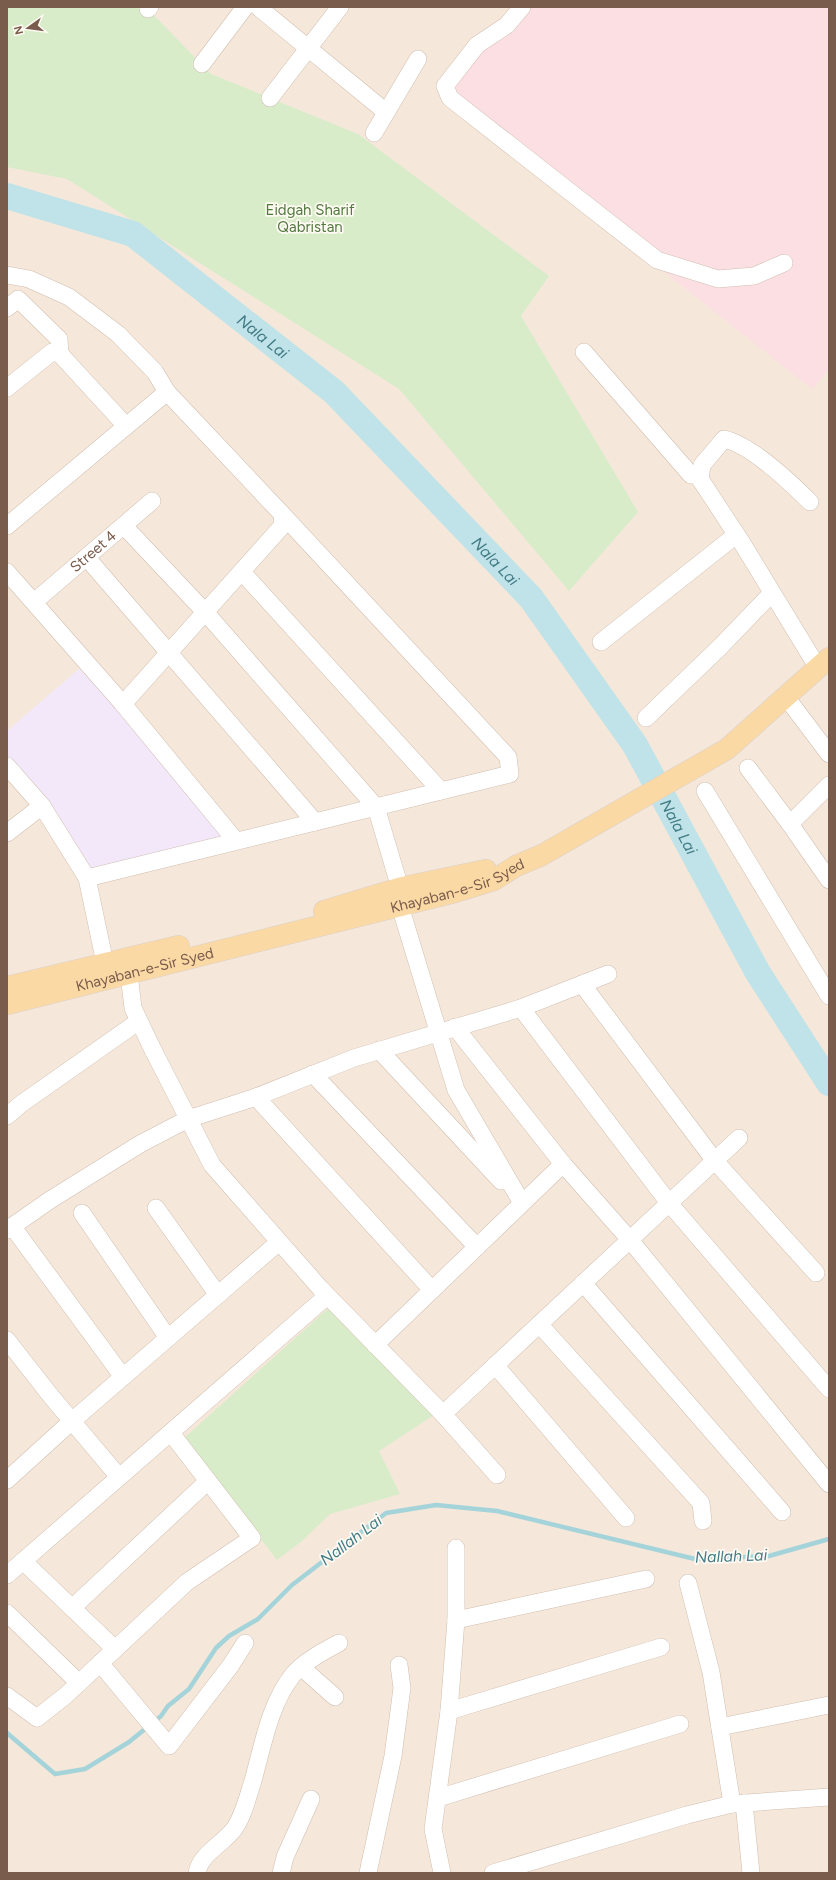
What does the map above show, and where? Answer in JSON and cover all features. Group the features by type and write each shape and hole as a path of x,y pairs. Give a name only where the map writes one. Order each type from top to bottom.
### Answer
{"main road":[{"path":"786,697 823,663"},
{"name":"Khayaban-e-Sir Syed","path":"7,987 290,921 400,897 455,892 494,880 516,866 542,855 727,749 786,697"},
{"name":"Khayaban-e-Sir Syed","path":"7,1004 129,974 400,897"}],"street":[{"path":"202,64 245,7"},
{"path":"258,7 386,112"},
{"path":"270,98 340,7"},
{"path":"522,7 507,25 477,45 449,79 445,86 450,98 656,260 718,279 754,276 784,264"},
{"path":"374,133 418,59"},
{"path":"7,275 29,280 69,297 118,334 155,372 167,392 508,758 510,774 87,878"},
{"path":"7,308 18,299 59,339 60,354"},
{"path":"7,388 45,356 52,352 60,354 126,426"},
{"path":"584,352 691,475 700,474"},
{"path":"7,526 167,392"},
{"path":"810,502 784,477 756,456 731,441 724,439 702,465 700,479 772,593 823,663"},
{"name":"Street 4","path":"34,602 152,501"},
{"path":"123,704 206,613 283,525 282,514"},
{"path":"124,526 206,613 376,807 400,897 456,1090 522,1203"},
{"path":"601,642 736,535"},
{"path":"87,558 315,822"},
{"path":"7,572 123,704 236,841"},
{"path":"242,572 441,791"},
{"path":"646,718 720,647 772,593"},
{"path":"786,697 829,754"},
{"path":"7,766 42,806 87,878 105,963"},
{"path":"748,768 790,824 829,880"},
{"path":"790,824 829,785"},
{"path":"705,791 829,996"},
{"path":"7,833 42,806"},
{"path":"129,974 133,1008 212,1165 327,1296 442,1414 497,1475"},
{"path":"123,1377 9,1228 50,1200 140,1144 188,1119 256,1096 379,1050 521,1008 608,974"},
{"path":"582,984 715,1161 816,1274"},
{"path":"521,1008 669,1203 829,1390"},
{"path":"7,1116 21,1104 139,1020"},
{"path":"455,1027 563,1164 630,1240 829,1484"},
{"path":"379,1050 522,1203"},
{"path":"313,1074 477,1247"},
{"path":"256,1096 432,1290"},
{"path":"442,1414 739,1138"},
{"path":"375,1345 563,1164"},
{"path":"156,1208 218,1295"},
{"path":"82,1214 168,1338"},
{"path":"9,1474 279,1242"},
{"path":"583,1283 782,1512"},
{"path":"7,1574 327,1296"},
{"path":"539,1324 701,1503 703,1521"},
{"path":"7,1340 50,1395 119,1477"},
{"path":"495,1365 626,1518"},
{"path":"7,1696 37,1718 79,1683 187,1582 252,1538 170,1433"},
{"path":"72,1608 208,1481"},
{"path":"442,1873 433,1829 449,1711 456,1620 456,1548"},
{"path":"23,1561 115,1649"},
{"path":"456,1620 646,1579"},
{"path":"688,1583 711,1672 720,1727 738,1803 751,1873"},
{"path":"7,1613 79,1683"},
{"path":"100,1663 169,1746 231,1665 245,1643"},
{"path":"197,1873 198,1868 206,1856 234,1829 247,1801 274,1709 292,1676 301,1667 340,1643"},
{"path":"449,1711 661,1647"},
{"path":"369,1872 393,1756 402,1688 399,1665"},
{"path":"301,1667 335,1697"},
{"path":"720,1727 829,1705"},
{"path":"438,1798 680,1724"},
{"path":"493,1873 687,1814 738,1803 829,1797"},
{"path":"281,1873 285,1857 311,1799"},
{"path":"285,1857 290,1873"}],"shaded area":[{"path":"7,7 829,7 829,1873 7,1873"},
{"path":"512,7 829,7 829,369 812,389 439,93"},
{"path":"87,662 236,841 87,878 7,766 7,731"}],"green space":[{"name":"Eidgah Sharif Qabristan","path":"7,7 146,7 211,74 358,134 549,276 521,316 638,512 569,591 399,389 67,179 7,167"},
{"path":"334,1303 440,1411 379,1451 400,1494 330,1514 302,1541 277,1560 183,1439"}],"waterway":[{"name":"Nala Lai","path":"7,196 133,234 334,392 531,598 635,745 758,973 829,1083"},
{"name":"Nallah Lai","path":"7,1733 55,1774 85,1769 129,1742 161,1716 168,1706 189,1689 216,1648 229,1636 258,1619 292,1585 386,1513 436,1505 497,1511 695,1559 769,1556 829,1539"}]}
